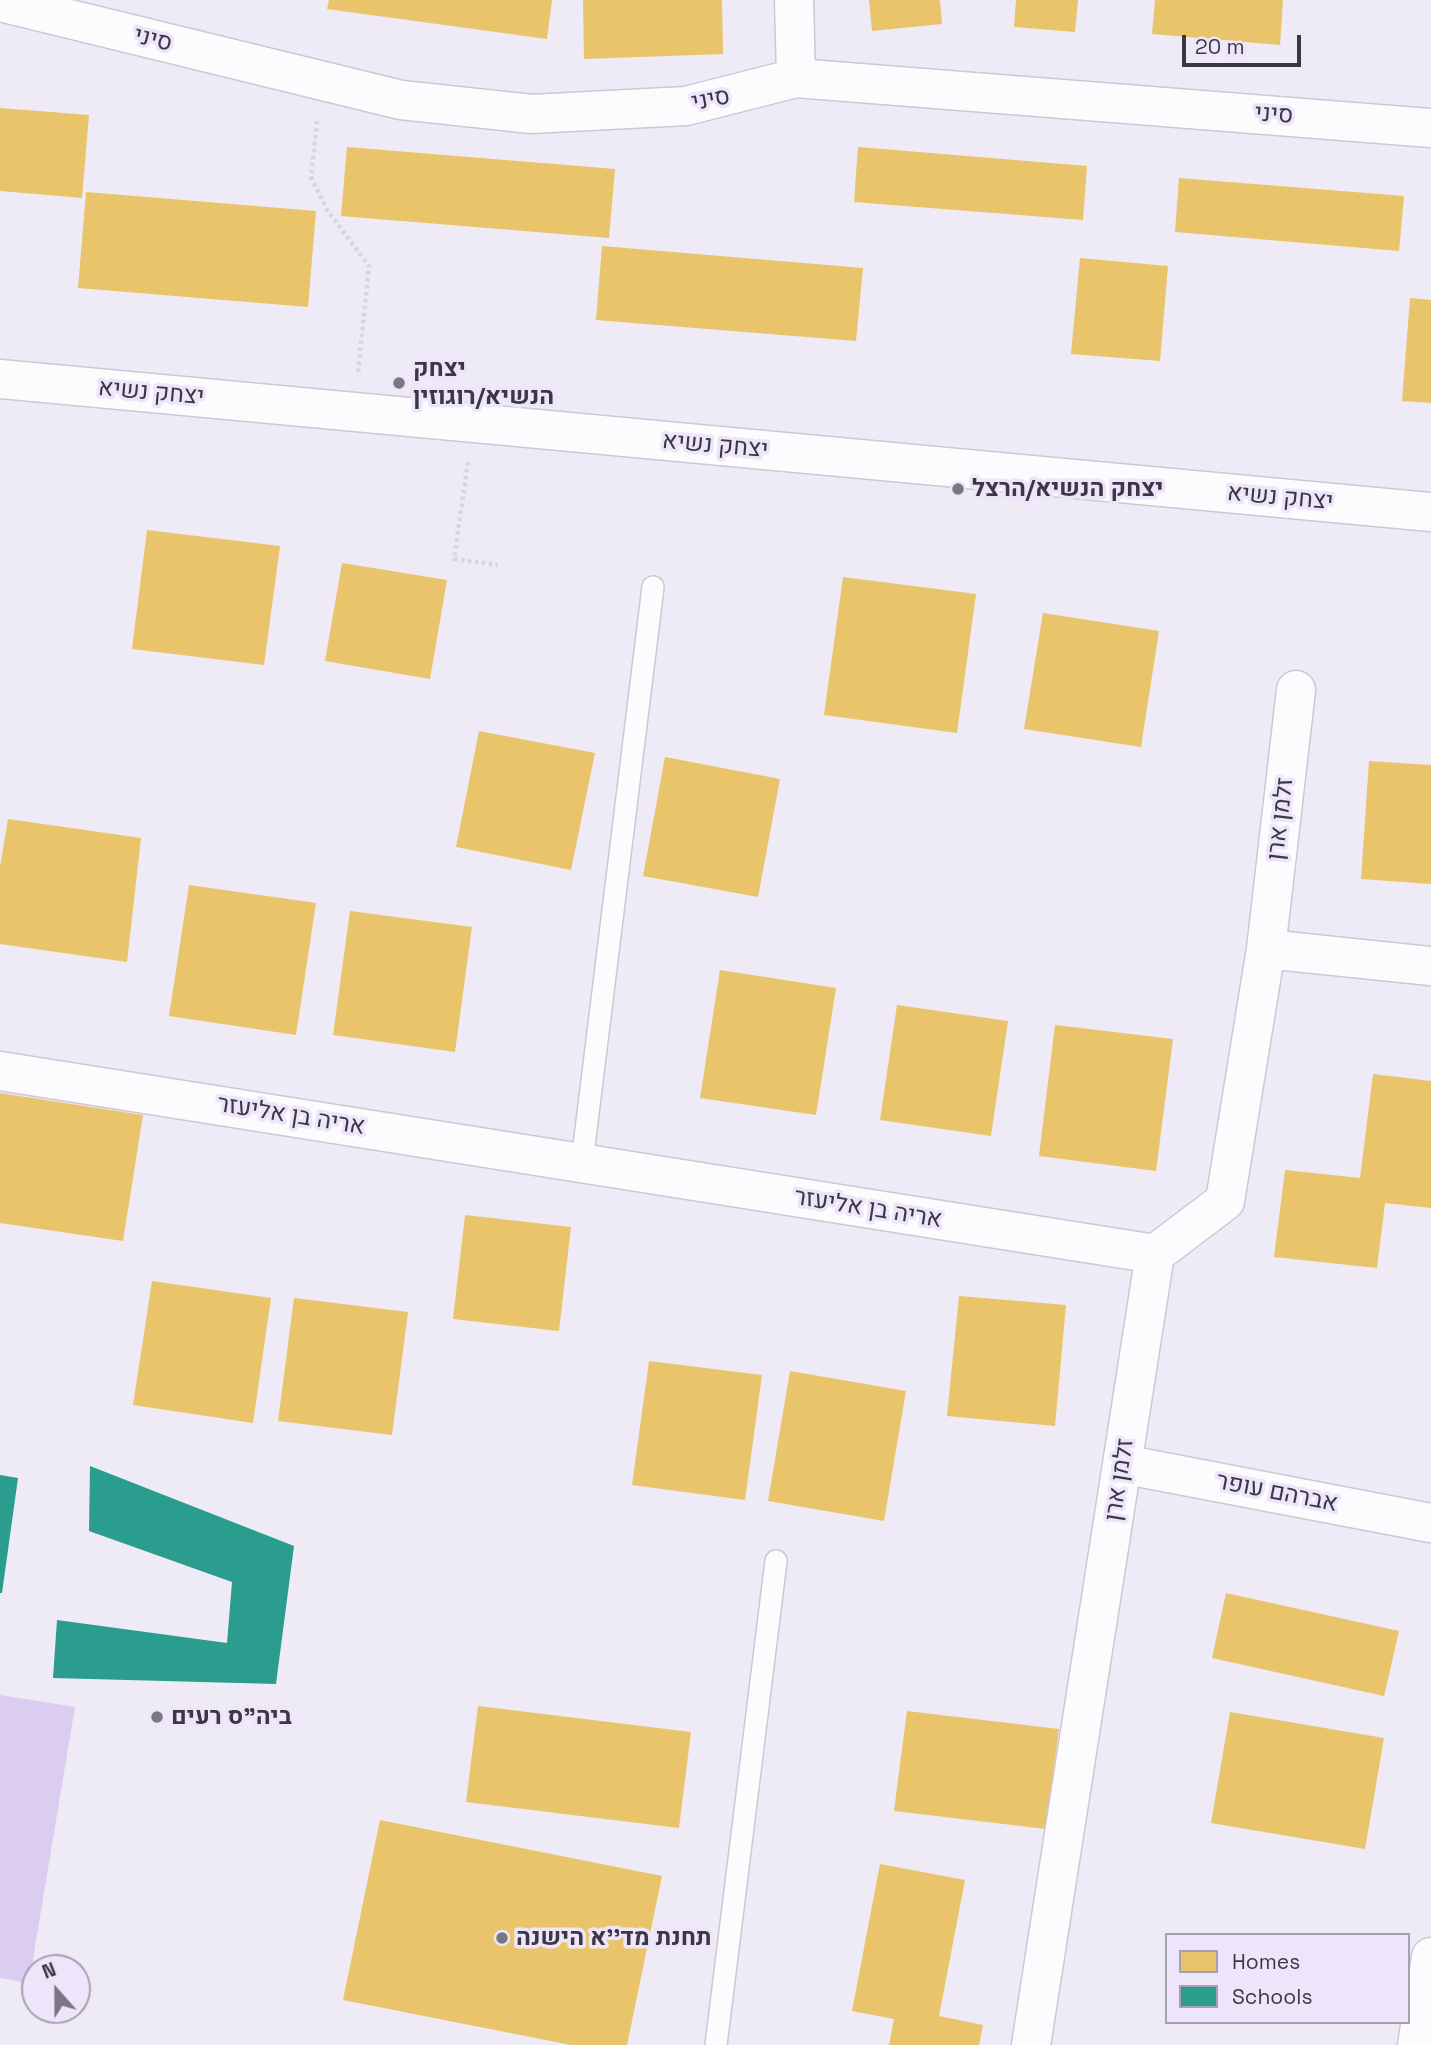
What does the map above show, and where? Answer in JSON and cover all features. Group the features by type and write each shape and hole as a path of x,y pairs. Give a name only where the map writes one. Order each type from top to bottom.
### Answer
{"street":[{"path":"794,0 796,78"},
{"name":"סיני","path":"0,2 401,100 532,114 686,106 796,78 1431,128"},
{"name":"יצחק נשיא","path":"0,379 1431,512"},
{"name":"זלמן ארן","path":"1031,2045 1155,1254 1225,1201 1266,949 1296,690"},
{"path":"1266,949 1431,966"},
{"name":"אריה בן אליעזר","path":"0,1070 1155,1254"},
{"name":"אברהם עופר","path":"1122,1464 1431,1522"},
{"path":"1417,2045 1431,1957"}],"lane":[{"path":"582,1162 653,587"},
{"path":"716,2045 776,1561"}],"path":[{"path":"321,80 311,177 327,210 369,266 354,412"},
{"path":"462,504 454,559 498,565"}],"shaded area":[{"path":"0,1695 75,1707 34,1954 21,1954 21,1982 0,1978"}],"building: Homes":[{"path":"329,0 552,0 547,39 327,9"},
{"path":"583,0 722,0 723,54 584,59"},
{"path":"869,0 940,0 942,24 872,31"},
{"path":"1016,0 1078,0 1075,32 1014,27"},
{"path":"1155,0 1283,0 1280,45 1152,34"},
{"path":"0,108 89,115 82,198 0,191"},
{"path":"347,147 615,169 609,238 341,216"},
{"path":"858,147 1087,166 1083,220 854,202"},
{"path":"1179,178 1404,196 1399,251 1175,232"},
{"path":"86,192 316,211 308,307 78,288"},
{"path":"602,246 863,268 856,341 596,320"},
{"path":"1080,258 1168,266 1160,361 1071,354"},
{"path":"1410,298 1431,300 1431,403 1402,401"},
{"path":"147,530 280,546 264,665 132,649"},
{"path":"342,563 447,580 430,679 325,661"},
{"path":"843,577 976,594 957,733 824,715"},
{"path":"1043,613 1159,631 1141,747 1024,729"},
{"path":"479,731 595,753 571,870 456,847"},
{"path":"665,757 780,779 758,897 643,876"},
{"path":"1369,761 1431,765 1431,884 1361,879"},
{"path":"8,819 141,838 127,962 0,944 0,867"},
{"path":"189,885 316,903 296,1035 169,1016"},
{"path":"350,911 472,927 455,1052 333,1035"},
{"path":"720,970 836,988 816,1115 700,1098"},
{"path":"897,1005 1008,1021 991,1136 880,1120"},
{"path":"1055,1025 1173,1039 1156,1171 1039,1156"},
{"path":"1373,1074 1431,1081 1431,1208 1385,1203 1377,1268 1274,1257 1285,1170 1360,1178"},
{"path":"0,1093 143,1115 123,1241 0,1223"},
{"path":"465,1215 571,1227 559,1331 453,1319"},
{"path":"152,1281 271,1298 253,1423 133,1405"},
{"path":"959,1296 1066,1305 1055,1426 947,1416"},
{"path":"294,1298 408,1312 392,1435 278,1421"},
{"path":"649,1361 762,1375 745,1500 632,1485"},
{"path":"790,1371 906,1391 884,1521 768,1501"},
{"path":"1226,1593 1399,1631 1384,1696 1212,1658"},
{"path":"478,1706 691,1732 679,1828 466,1802"},
{"path":"907,1711 1059,1729 1046,1829 894,1811"},
{"path":"1230,1712 1384,1738 1365,1849 1211,1823"},
{"name":"תחנת מד''א הישנה","path":"380,1820 662,1876 627,2045 571,2045 343,2000"},
{"path":"880,1864 965,1880 939,2016 983,2025 979,2045 889,2045 894,2019 852,2011"}],"building: Schools":[{"path":"90,1466 294,1546 276,1684 53,1678 57,1620 227,1643 232,1582 89,1531"},
{"path":"0,1475 18,1478 2,1593 0,1593"}],"place":[{"name":"יצחק הנשיא/רוגוזין","path":"399,383"},
{"name":"יצחק הנשיא/הרצל","path":"958,489"},
{"name":"ביה\"ס רעים","path":"157,1717"},
{"name":"תחנת מד''א הישנה","path":"502,1938"}]}
